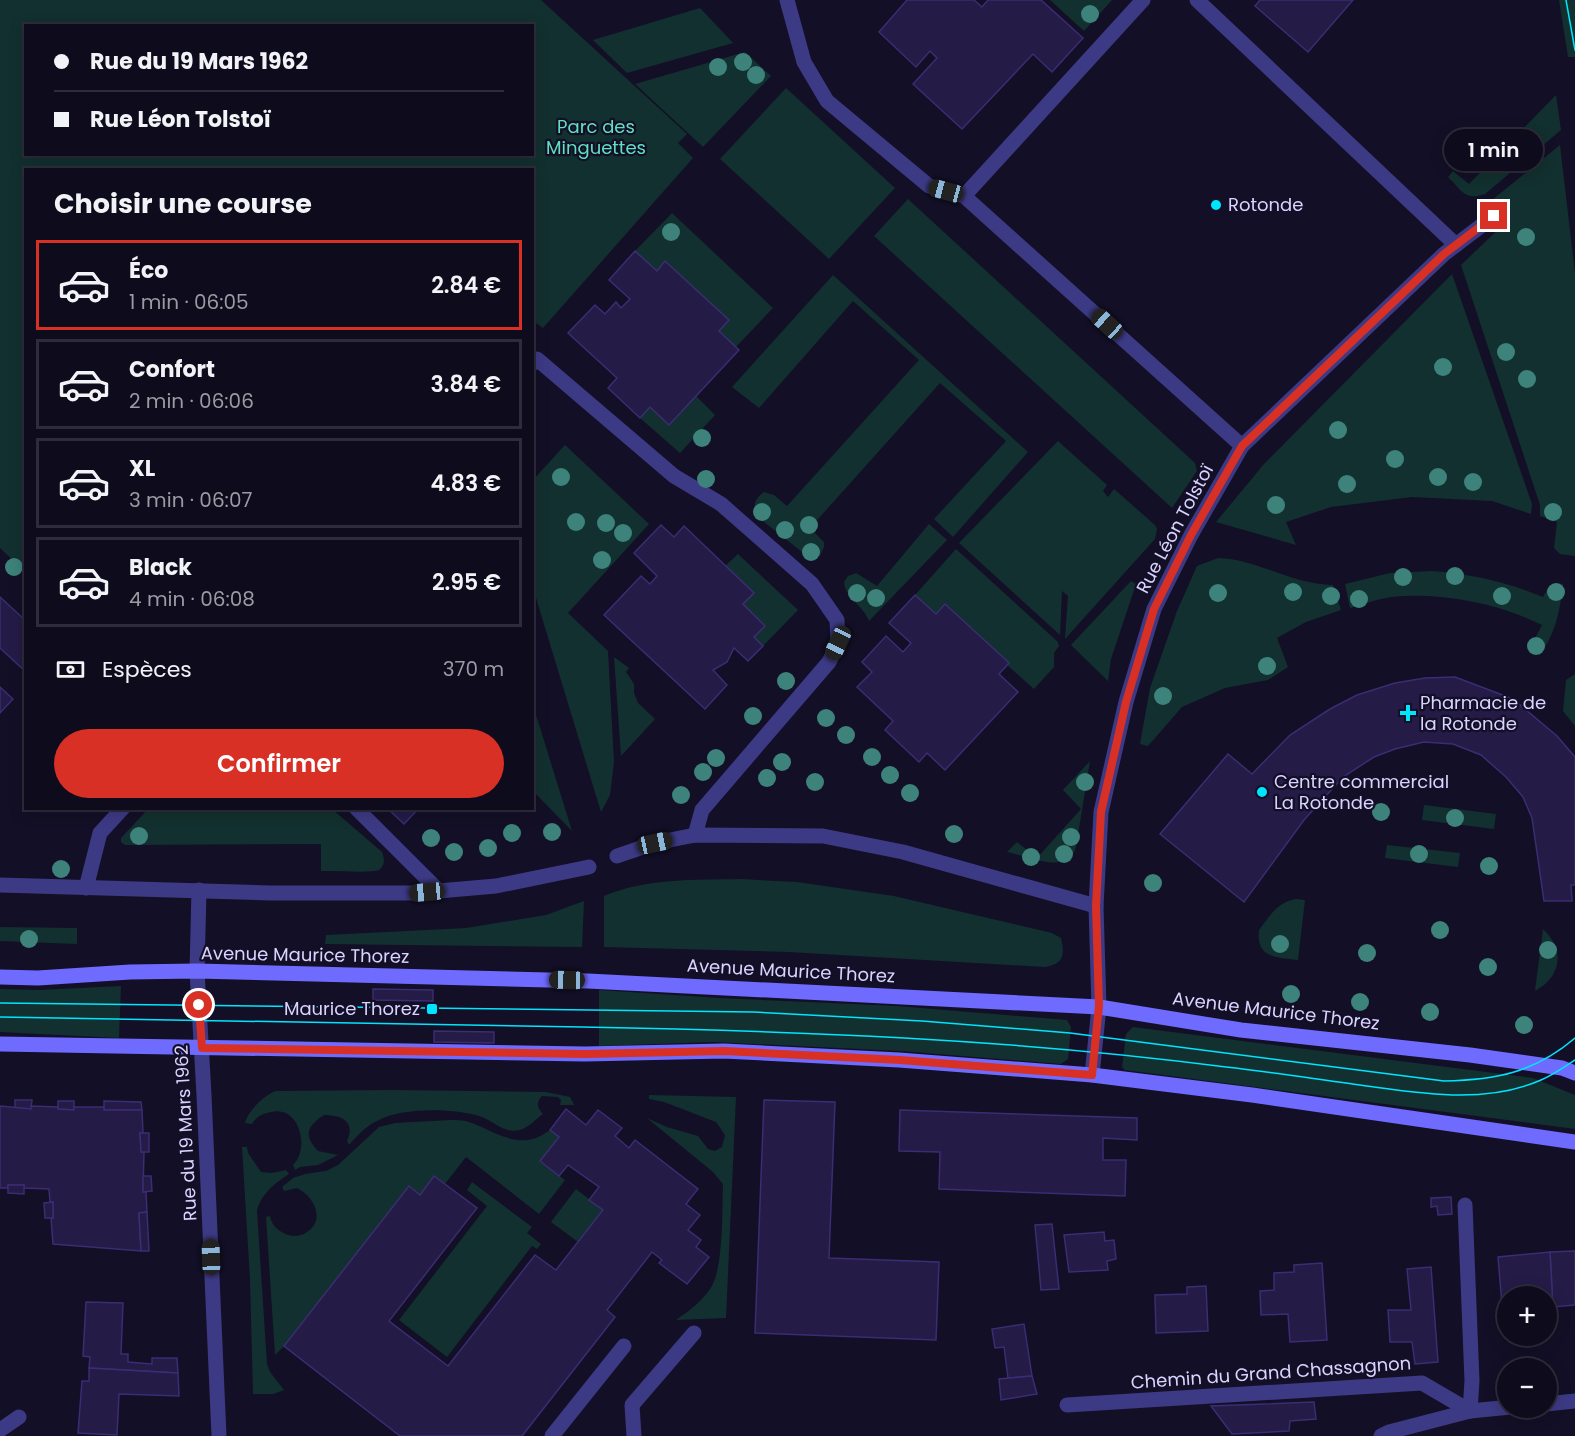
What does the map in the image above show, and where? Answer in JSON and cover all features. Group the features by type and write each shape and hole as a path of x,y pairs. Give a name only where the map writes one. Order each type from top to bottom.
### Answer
{"street":[{"path":"787,0 804,62 827,100 929,186 964,196 1242,446"},
{"path":"964,196 1143,0"},
{"path":"1197,0 1456,245"},
{"name":"Rue Léon Tolstoï","path":"1092,1075 1099,1006 1096,906 1101,812 1126,702 1154,609 1191,535 1242,446 1456,245 1494,216"},
{"path":"534,362 537,358 675,476 721,504 812,584 837,620 838,643 829,662 702,810 695,835"},
{"path":"86,888 100,833 121,810"},
{"path":"358,810 439,891"},
{"path":"617,856 655,843 695,835 823,836 903,852 1096,906"},
{"path":"0,885 311,893 415,893 496,886 589,867"},
{"name":"Rue du 19 Mars 1962","path":"199,890 196,971 202,1048 219,1436"},
{"name":"Avenue Maurice Thorez","path":"0,977 38,978 130,972 196,971 588,981 1099,1006 1241,1030 1470,1055 1562,1068 1575,1073"},
{"path":"0,1044 585,1054 724,1051 900,1060 1092,1075 1252,1095 1575,1142"},
{"path":"1465,1205 1472,1381 1470,1411"},
{"path":"634,1436 632,1405 694,1334"},
{"path":"552,1436 624,1346"},
{"name":"Chemin du Grand Chassagnon","path":"1067,1405 1422,1383 1470,1411"},
{"path":"1557,1403 1575,1401"},
{"path":"1381,1436 1470,1411 1497,1408"},
{"path":"0,1430 19,1417"}],"green space":[{"name":"Parc des Minguettes","path":"0,0 541,0 687,134 678,143 693,158 543,328 534,322 534,168 24,168 24,571 0,548"},
{"path":"1050,0 1112,0 1084,31"},
{"path":"1559,0 1575,0 1575,57 1568,57"},
{"path":"700,8 733,43 627,73 593,40"},
{"path":"745,52 771,76 703,147 635,84"},
{"path":"786,88 895,188 829,259 720,159"},
{"path":"1556,95 1561,130 1485,194 1468,195 1448,177 1453,171 1469,184"},
{"path":"1560,145 1575,273 1575,556 1560,554 1554,548 1557,522 1540,516 1540,505 1461,265 1505,223 1487,204"},
{"path":"908,199 1195,463 1197,471 1172,508 874,236"},
{"path":"672,213 773,308 736,347 719,331 728,320 665,262 657,271 635,251"},
{"path":"1452,274 1532,504 1531,514 1492,501 1412,497 1331,507 1286,522 1296,545 1216,522 1264,464"},
{"path":"833,275 1028,452 953,537 934,519 1006,441 940,383 810,528 824,542 820,556 807,556 756,513 755,503 764,492 774,495 787,506 919,360 853,301 759,408 732,387"},
{"path":"696,396 715,415 680,453 640,418 650,407 669,424"},
{"path":"1058,441 1107,485 1103,491 1108,497 1114,489 1157,529 1155,539 1065,639 1068,596 1062,591 1060,635 959,543"},
{"path":"565,445 649,524 568,613 608,651 614,762 610,795 601,812 534,591 534,479"},
{"path":"929,524 947,540 869,621 863,610 847,593 844,582 848,576 856,573 877,586"},
{"path":"956,549 1058,642 1059,646 1054,653 1054,667 1034,689 1007,665 1009,663 1006,660 945,605 936,614 915,595"},
{"path":"738,554 798,610 763,646 754,637 765,626 743,604 753,593 725,566"},
{"path":"1218,558 1247,563 1304,581 1333,585 1341,610 1306,622 1277,638 1288,667 1268,680 1225,688 1182,707 1148,746 1140,744 1150,688 1177,611 1197,566"},
{"path":"1432,571 1489,580 1543,597 1553,584 1563,584 1556,621 1550,638 1540,655 1529,650 1542,625 1488,605 1449,598 1410,596 1386,598 1350,608 1345,584 1390,573"},
{"path":"1131,581 1136,584 1111,659 1108,681 1071,645"},
{"path":"614,657 629,668 626,672 634,684 634,693 638,703 655,719 621,756"},
{"path":"1575,674 1575,726 1563,711 1566,680"},
{"path":"534,708 572,831 534,792"},
{"path":"1090,761 1076,847 1072,856 1065,861 1046,862 1007,852 1017,842 1037,858 1081,809 1063,790"},
{"path":"1424,805 1496,814 1494,829 1422,820"},
{"path":"147,810 333,810 382,852 384,864 375,871 321,871 321,844 125,845 121,842 121,838"},
{"path":"1387,845 1460,853 1458,867 1385,858"},
{"path":"740,879 797,882 894,896 1052,933 1061,938 1063,954 1056,964 1045,967 789,952 604,947 604,896 654,883"},
{"path":"1296,899 1305,900 1298,960 1275,957 1264,951 1261,946 1259,930 1279,906"},
{"path":"584,901 582,947 325,944 326,935 466,928 546,915"},
{"path":"0,927 77,928 77,944 0,941"},
{"path":"1543,929 1555,945 1557,962 1551,978 1535,991"},
{"path":"121,986 119,1038 0,1032 0,989 39,990"},
{"path":"599,990 897,1006 1067,1020 1071,1027 1068,1059 1061,1064 901,1051 714,1042 599,1046"},
{"path":"1133,1027 1533,1078 1575,1095 1575,1129 1125,1070 1122,1067 1126,1034"},
{"path":"276,1091 546,1092 570,1097 574,1105 560,1105 561,1100 558,1097 542,1096 538,1105 543,1114 526,1127 514,1131 504,1129 482,1117 471,1114 429,1110 400,1113 373,1123 349,1145 347,1141 350,1128 345,1120 336,1116 324,1115 311,1127 310,1140 318,1151 338,1155 318,1165 300,1167 295,1170 293,1165 301,1149 301,1139 295,1121 289,1115 271,1112 260,1116 252,1124 245,1123 257,1104"},
{"path":"649,1095 736,1097 726,1318 676,1320 703,1298 715,1280 720,1254 723,1184 713,1172 647,1118 667,1127 698,1136 708,1149 715,1151 722,1147 725,1135 716,1122 664,1102 649,1099"},
{"path":"450,1120 469,1122 499,1135 519,1140 539,1137 550,1130 559,1137 540,1161 565,1180 539,1214 466,1157 445,1184 434,1176 420,1195 409,1186 275,1355 266,1217 270,1216 274,1226 282,1232 299,1236 311,1229 317,1217 309,1197 297,1188 284,1191 282,1187 293,1178 326,1171 338,1165 379,1127 395,1123"},
{"path":"242,1147 247,1147 248,1153 261,1172 272,1173 286,1170 289,1174 265,1195 257,1211 267,1364 270,1372 284,1390 273,1394 253,1394 250,1280"},
{"path":"472,1182 532,1227 527,1233 541,1244 537,1249 532,1246 447,1357 399,1320 487,1206 467,1190"},
{"path":"576,1189 603,1210 578,1242 551,1222"}],"building":[{"path":"907,0 974,0 982,7 988,0 1041,0 1083,38 1052,72 1033,54 962,129 913,84 937,58 930,51 916,67 879,32"},
{"path":"1260,0 1353,0 1308,52 1255,6"},
{"path":"635,251 657,271 665,261 729,320 719,331 739,350 669,425 650,407 640,418 608,388 617,378 568,333 595,305 605,314 616,302 621,308 630,299 609,280"},
{"path":"661,525 674,537 684,526 754,593 743,604 765,626 754,637 763,646 748,661 734,648 727,662 713,670 727,685 705,709 604,615 641,576 650,584 657,576 634,553"},
{"path":"915,595 936,614 945,604 1006,660 1009,663 999,674 1018,692 945,770 927,753 919,762 885,730 893,721 857,687 872,672 862,662 886,636 903,652 911,643 889,623"},
{"path":"0,597 24,619 24,670 0,648"},
{"name":"Centre commercial La Rotonde","path":"1455,677 1513,699 1557,736 1575,757 1575,885 1571,885 1572,901 1544,901 1532,818 1523,797 1506,777 1481,755 1453,744 1424,742 1395,749 1374,757 1343,777 1304,820 1244,902 1160,834 1228,754 1252,774 1290,735 1330,709 1357,695 1395,683 1425,678"},
{"path":"0,687 13,699 0,713"},
{"path":"389,810 417,810 404,824"},
{"path":"373,989 433,990 433,1001 373,1000"},
{"path":"434,1031 494,1032 494,1043 434,1042"},
{"path":"15,1100 32,1100 31,1109 15,1108"},
{"path":"764,1100 835,1102 829,1258 939,1262 936,1340 755,1333"},
{"path":"58,1101 74,1101 74,1110 58,1109"},
{"path":"104,1101 141,1102 142,1110 104,1110"},
{"path":"0,1106 31,1109 31,1106 74,1110 74,1107 104,1107 104,1110 142,1110 143,1133 140,1133 141,1152 144,1152 143,1192 146,1192 147,1212 139,1213 141,1251 53,1244 51,1218 53,1218 53,1202 50,1202 49,1189 24,1188 24,1185 8,1185 8,1188 0,1188"},
{"path":"566,1109 586,1125 598,1110 622,1128 615,1136 629,1148 635,1140 698,1189 686,1204 700,1215 688,1230 701,1240 696,1247 709,1257 687,1284 659,1263 662,1260 652,1252 607,1310 615,1317 522,1436 400,1436 284,1346 409,1186 420,1195 434,1176 477,1208 389,1321 448,1366 535,1255 556,1270 603,1210 589,1200 599,1187 568,1165 559,1176 540,1161 559,1137 550,1130"},
{"path":"900,1110 1137,1118 1137,1140 1103,1138 1103,1160 1126,1160 1125,1196 939,1189 940,1152 899,1151"},
{"path":"140,1133 149,1133 149,1152 141,1152"},
{"path":"143,1176 151,1176 152,1191 143,1192"},
{"path":"8,1185 24,1185 24,1194 8,1193"},
{"path":"1451,1197 1452,1214 1438,1215 1437,1206 1431,1207 1431,1198"},
{"path":"53,1202 53,1218 45,1218 44,1203"},
{"path":"147,1212 149,1251 141,1251 139,1213"},
{"path":"1052,1224 1059,1289 1041,1290 1035,1225"},
{"path":"1104,1232 1105,1241 1114,1240 1116,1259 1107,1261 1108,1270 1069,1272 1064,1235"},
{"path":"1575,1251 1575,1305 1557,1307 1557,1286 1552,1286 1550,1252"},
{"path":"1550,1252 1552,1286 1500,1286 1498,1257"},
{"path":"1322,1263 1327,1340 1290,1342 1288,1314 1261,1315 1260,1291 1274,1290 1274,1273 1294,1272 1294,1265"},
{"path":"1431,1267 1438,1362 1415,1364 1412,1342 1390,1342 1388,1310 1411,1310 1407,1269"},
{"path":"1206,1286 1208,1331 1156,1333 1155,1295 1187,1294 1187,1287"},
{"path":"86,1302 123,1303 121,1354 128,1354 128,1362 152,1364 152,1358 177,1358 178,1373 89,1368 90,1357 83,1356"},
{"path":"1024,1324 1032,1376 1008,1378 1004,1347 995,1348 992,1329"},
{"path":"89,1368 178,1373 179,1396 119,1394 117,1435 78,1433 82,1381 89,1381"},
{"path":"1032,1376 1037,1394 1001,1400 999,1379"},
{"path":"1314,1402 1316,1419 1290,1421 1289,1431 1232,1434 1211,1406"}],"tram line":[{"path":"1566,0 1575,50"},
{"path":"0,1003 753,1012 922,1021 1070,1033 1444,1081 1480,1079 1529,1067 1560,1050 1575,1038"},
{"path":"0,1017 663,1029 904,1038 1146,1057 1429,1094 1452,1095 1475,1095 1519,1088 1545,1078 1575,1060"}],"place":[{"name":"Rotonde","path":"1216,205"},
{"name":"Pharmacie de la Rotonde","path":"1408,713"},
{"name":"Centre commercial La Rotonde","path":"1262,792"},
{"name":"Maurice Thorez","path":"432,1009"}],"route":[{"path":"199,1005 202,1048 585,1054 724,1051 900,1060 1092,1075 1099,1006 1096,906 1101,812 1126,702 1154,609 1191,535 1242,446 1444,254 1494,216"}]}
